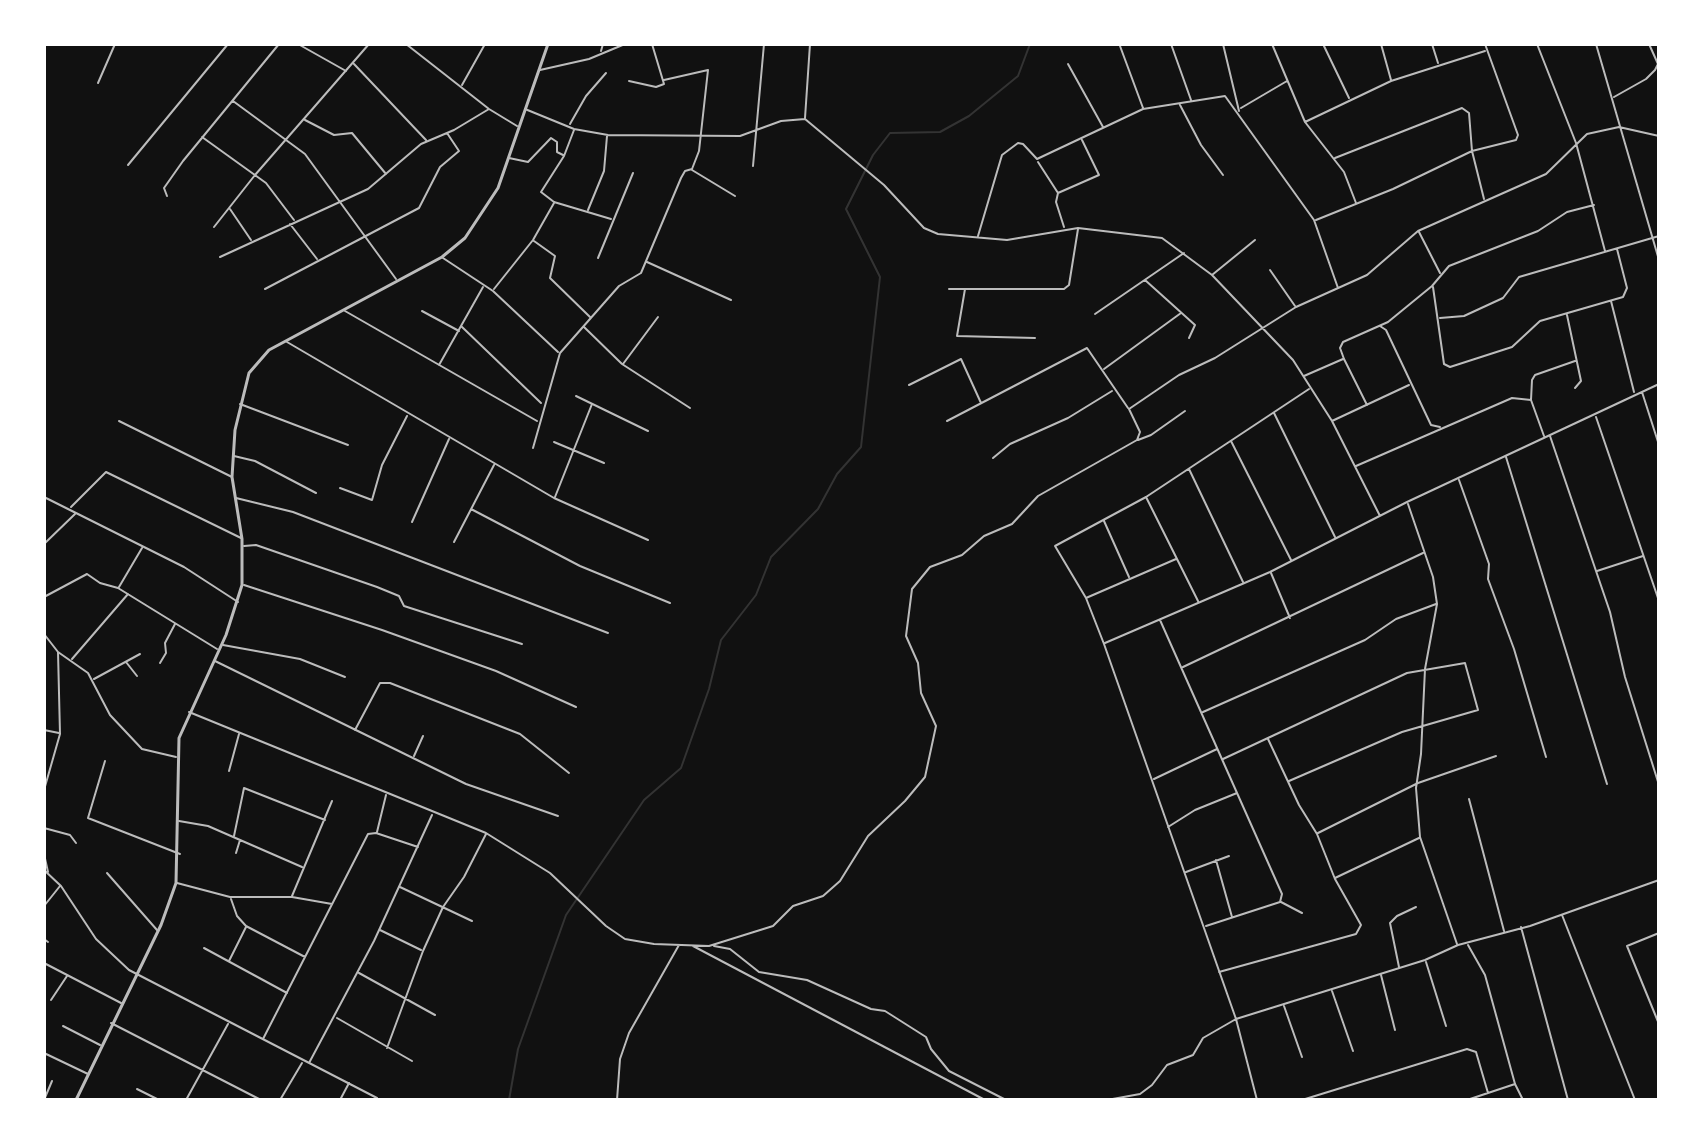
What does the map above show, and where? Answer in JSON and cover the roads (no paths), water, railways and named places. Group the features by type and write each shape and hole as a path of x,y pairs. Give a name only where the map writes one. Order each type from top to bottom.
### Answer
{"street":[{"path":"98,83 115,44"},
{"path":"128,165 228,44"},
{"path":"167,196 164,188 279,44"},
{"path":"298,44 347,71"},
{"path":"214,227 369,44"},
{"path":"406,44 489,109 518,126"},
{"path":"461,86 485,44"},
{"path":"76,1100 158,930 176,883 180,854 176,757 189,712 221,645 242,585 243,546 232,477 232,455 244,385 256,362 285,342 442,257 465,238 485,212 508,158 548,44"},
{"path":"600,52 603,44"},
{"path":"538,70 577,63 625,44"},
{"path":"629,81 661,87 664,80 652,44"},
{"path":"753,166 764,44"},
{"path":"805,119 810,44"},
{"path":"1171,44 1191,101"},
{"path":"1223,44 1240,110"},
{"path":"1272,44 1305,122 1335,158 1356,203"},
{"path":"1323,44 1349,99"},
{"path":"1381,44 1391,81"},
{"path":"1432,44 1439,64"},
{"path":"1314,220 1472,151 1518,137 1485,44"},
{"path":"1537,44 1576,143 1605,251"},
{"path":"1596,44 1659,260"},
{"path":"1613,97 1650,75 1658,66 1649,44"},
{"path":"1120,46 1143,109"},
{"path":"1305,122 1391,81 1487,50"},
{"path":"354,64 427,141"},
{"path":"1068,64 1104,128"},
{"path":"664,80 708,70 701,138 692,169"},
{"path":"569,126 586,96 606,73"},
{"path":"1650,75 1658,77"},
{"path":"1240,110 1288,80"},
{"path":"1037,159 1143,109 1225,96 1240,110 1314,220 1338,289"},
{"path":"233,101 256,121 287,138 305,154 397,280"},
{"path":"1178,103 1201,145 1223,175"},
{"path":"524,108 574,129 608,135 701,138 754,132 781,121 805,119 884,185 924,228 938,234 1024,239 1078,228 1162,238 1185,252 1212,275 1293,360 1332,421 1380,516"},
{"path":"1335,158 1459,108 1469,113 1472,151 1484,200"},
{"path":"220,257 368,189 427,141 489,109"},
{"path":"305,120 334,135 352,133 387,175"},
{"path":"1129,409 1268,322 1367,275 1418,231 1546,174 1587,134 1619,127 1659,136"},
{"path":"574,129 564,156 541,192 554,202 611,219"},
{"path":"265,289 414,211 423,203 440,167 459,151 446,133"},
{"path":"588,211 604,171 608,135"},
{"path":"202,137 255,175 278,196 294,221"},
{"path":"508,158 528,162 551,138 557,142 557,152 564,156"},
{"path":"1058,193 1099,175 1082,139"},
{"path":"977,238 1002,155 1021,143 1037,159 1058,193 1056,202 1065,229"},
{"path":"692,169 699,177 735,196"},
{"path":"533,448 543,404 560,353 619,286 636,278 685,171 692,169"},
{"path":"598,258 611,219 633,173"},
{"path":"493,291 533,240 554,202"},
{"path":"1367,405 1344,359 1340,348 1343,342 1388,322 1432,286 1449,266 1538,231 1567,212 1594,205"},
{"path":"229,208 252,241"},
{"path":"290,224 318,260"},
{"path":"949,289 1067,288 1078,228"},
{"path":"1418,231 1440,274"},
{"path":"1439,318 1464,316 1503,298 1519,277 1659,236"},
{"path":"533,240 555,256 550,278 590,317"},
{"path":"1212,275 1255,240"},
{"path":"1432,286 1444,364 1450,367 1512,347 1536,323 1628,293 1617,249"},
{"path":"1095,314 1185,252"},
{"path":"442,257 493,291 560,353"},
{"path":"646,261 731,300"},
{"path":"1270,270 1296,307"},
{"path":"1145,279 1196,327 1189,338"},
{"path":"438,367 484,286"},
{"path":"965,289 957,336 1035,338"},
{"path":"1611,301 1634,393"},
{"path":"343,311 538,422"},
{"path":"422,311 459,331"},
{"path":"1103,370 1181,313"},
{"path":"1567,314 1581,381 1575,388"},
{"path":"622,364 658,317"},
{"path":"1258,323 1268,322"},
{"path":"1386,330 1388,322"},
{"path":"461,326 543,404"},
{"path":"583,326 622,364 690,408"},
{"path":"1379,326 1386,330 1431,425 1430,433"},
{"path":"285,342 554,498 648,540"},
{"path":"947,421 1087,348 1113,391 1129,409 1140,432 1137,440"},
{"path":"909,385 961,359 981,404"},
{"path":"1303,377 1344,359"},
{"path":"1544,437 1531,400 1532,380 1535,375 1575,361"},
{"path":"1104,644 1270,572 1407,502 1596,415 1634,393 1659,384"},
{"path":"1332,421 1410,385"},
{"path":"1257,1100 1236,1019 1104,644 1086,598 1055,546 1146,497 1309,389"},
{"path":"993,458 1010,444 1068,418 1113,391"},
{"path":"1642,391 1659,445"},
{"path":"576,396 648,431"},
{"path":"1356,466 1512,398 1531,400"},
{"path":"240,404 348,445"},
{"path":"554,498 592,404"},
{"path":"709,946 773,926 793,906 823,896 845,876 868,836 922,782 936,726 921,693 918,663 906,636 912,589 930,567 941,560 962,555 984,536 1012,524 1038,496 1151,435 1185,411"},
{"path":"1274,412 1335,538"},
{"path":"340,488 372,500 382,465 407,415"},
{"path":"1596,415 1659,601"},
{"path":"119,421 232,477"},
{"path":"1431,425 1441,428"},
{"path":"1550,436 1597,571 1659,785"},
{"path":"412,522 449,438"},
{"path":"1230,439 1292,561"},
{"path":"554,442 604,463"},
{"path":"232,455 255,461 316,493"},
{"path":"1505,455 1607,784"},
{"path":"454,542 495,463"},
{"path":"1188,468 1244,583"},
{"path":"69,509 106,472 242,539"},
{"path":"1458,478 1489,564 1488,579 1514,649 1546,757"},
{"path":"44,497 184,567 238,602"},
{"path":"1146,497 1199,602"},
{"path":"235,498 293,512 608,633"},
{"path":"1407,502 1437,604 1425,669 1418,783 1420,837 1458,945"},
{"path":"471,509 580,566 670,603"},
{"path":"44,544 76,513"},
{"path":"1104,521 1130,578"},
{"path":"243,546 256,545 377,587 399,596 404,606 522,644"},
{"path":"118,588 142,547"},
{"path":"1182,668 1424,552"},
{"path":"1597,571 1644,555"},
{"path":"1086,598 1177,559"},
{"path":"1270,572 1290,618"},
{"path":"44,597 85,574 118,588 218,650"},
{"path":"242,585 496,671 576,707"},
{"path":"71,659 128,594"},
{"path":"1202,712 1365,640 1396,619 1437,604"},
{"path":"1159,619 1239,793 1282,894 1280,902"},
{"path":"160,663 166,653 165,643 176,623"},
{"path":"44,634 58,652 71,659 93,680 122,731 142,749 176,757"},
{"path":"221,645 300,659 345,677"},
{"path":"44,790 60,734 58,652"},
{"path":"93,680 140,654"},
{"path":"214,661 473,787 558,816"},
{"path":"126,662 137,676"},
{"path":"1223,759 1407,673 1465,663 1480,708 1423,725 1289,781"},
{"path":"355,730 384,682 520,734 569,773"},
{"path":"189,712 386,795 486,833 550,873 577,895 606,926 625,939 730,949 759,972 807,980 871,1009 885,1011 926,1037 931,1049 949,1071 1006,1100"},
{"path":"44,730 60,734"},
{"path":"229,771 239,732"},
{"path":"413,757 423,736"},
{"path":"1218,972 1356,934 1361,925 1335,879 1317,834 1268,739"},
{"path":"1152,780 1218,749"},
{"path":"1317,834 1418,783 1496,756"},
{"path":"105,761 88,818 180,854"},
{"path":"1151,775 1161,774"},
{"path":"234,836 244,788 325,820"},
{"path":"1167,827 1195,810 1239,793"},
{"path":"376,833 386,795"},
{"path":"1469,799 1504,932"},
{"path":"292,897 332,801"},
{"path":"308,1064 379,930 433,813"},
{"path":"179,821 208,826 302,867"},
{"path":"44,828 69,834 76,843"},
{"path":"263,1040 366,836 376,833 418,847"},
{"path":"387,1048 407,1001 406,991 443,907 464,877 486,833"},
{"path":"1335,879 1420,837"},
{"path":"236,853 240,839"},
{"path":"44,854 48,873"},
{"path":"1184,872 1229,856"},
{"path":"1216,860 1232,917"},
{"path":"44,870 61,886 96,939 136,974 377,1098"},
{"path":"107,873 158,930"},
{"path":"1107,1100 1140,1094 1152,1085 1167,1065 1193,1055 1203,1038 1236,1019 1425,960 1458,945 1562,914 1659,880"},
{"path":"176,883 230,897 292,897 334,904"},
{"path":"44,906 61,886"},
{"path":"399,886 472,921"},
{"path":"230,897 237,916 246,926 306,957"},
{"path":"1204,927 1280,902 1302,913"},
{"path":"1399,968 1390,923 1416,907"},
{"path":"1562,914 1635,1100"},
{"path":"229,962 246,926"},
{"path":"1521,927 1568,1100"},
{"path":"379,930 423,951"},
{"path":"1659,933 1627,946 1659,1024"},
{"path":"44,939 48,942"},
{"path":"617,1100 620,1059 629,1033 680,944"},
{"path":"1468,944 1485,975 1515,1084 1523,1100"},
{"path":"689,945 985,1100"},
{"path":"204,948 288,994"},
{"path":"1425,960 1446,1026"},
{"path":"44,963 121,1003"},
{"path":"357,972 435,1015"},
{"path":"1381,974 1395,1030"},
{"path":"51,1000 67,975"},
{"path":"1332,990 1353,1051"},
{"path":"1283,1004 1302,1057"},
{"path":"335,1017 412,1061"},
{"path":"111,1023 261,1100"},
{"path":"186,1100 229,1023"},
{"path":"63,1026 101,1046"},
{"path":"1302,1100 1467,1049 1476,1052 1488,1093"},
{"path":"44,1053 88,1074"},
{"path":"280,1100 303,1062"},
{"path":"44,1100 52,1081"},
{"path":"340,1100 349,1083"},
{"path":"1467,1100 1515,1084"},
{"path":"137,1089 159,1100"}],"waterway":[{"path":"509,1100 518,1049 566,915 644,800 681,768 709,689 721,640 756,595 771,557 818,509 837,474 861,447 880,277 846,209 873,155 890,133 940,132 969,116 1018,76 1030,44"}]}
